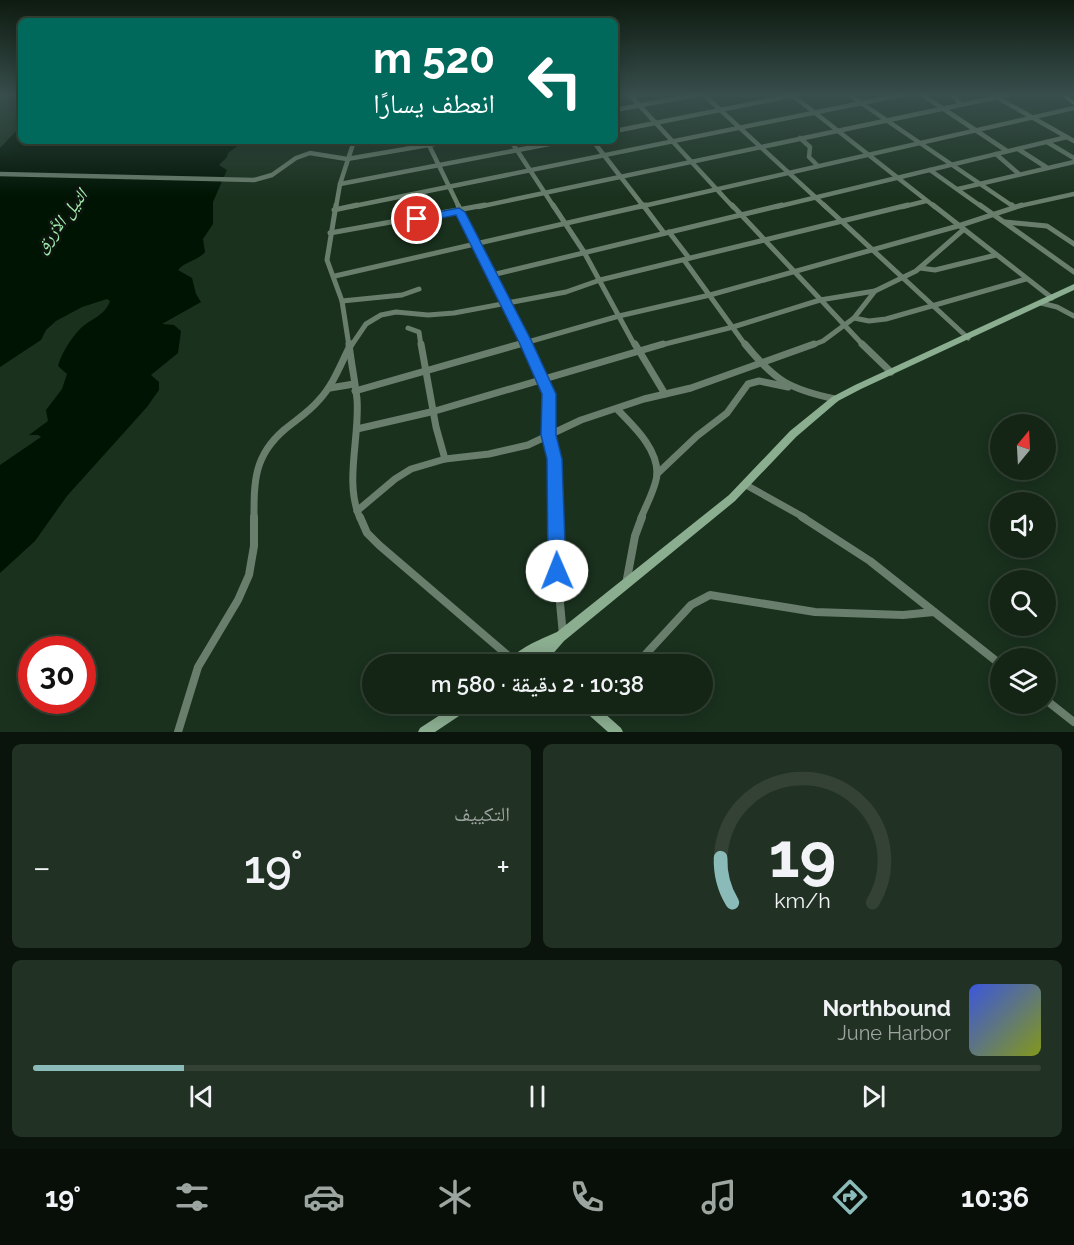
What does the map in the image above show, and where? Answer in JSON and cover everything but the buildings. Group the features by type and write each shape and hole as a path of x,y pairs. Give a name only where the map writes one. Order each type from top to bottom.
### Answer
{"main road":[{"path":"526,654 561,636 626,585 746,485 793,434 835,399 1074,287"},
{"path":"548,654 561,636"},
{"path":"424,732 452,714"},
{"path":"596,714 617,732"}],"street":[{"path":"661,128 844,327 891,372"},
{"path":"334,210 734,128"},
{"path":"741,128 968,338"},
{"path":"834,128 1052,298"},
{"path":"330,233 459,212 845,128"},
{"path":"896,128 1014,207"},
{"path":"971,128 1007,151"},
{"path":"334,276 993,128"},
{"path":"1052,128 1074,141"},
{"path":"492,275 1067,137"},
{"path":"800,138 810,147 809,157 818,166"},
{"path":"1047,142 1074,160"},
{"path":"353,144 334,210 327,260 342,302 358,409 354,485 357,511 367,533 379,545 504,654"},
{"path":"0,174 235,180 269,177 281,172 299,157 312,152 337,159 348,159 423,144"},
{"path":"428,144 459,212 526,342 550,401 549,435 555,459 561,636"},
{"path":"513,144 584,252 640,350 647,367 665,394"},
{"path":"340,184 551,144"},
{"path":"595,144 666,232 761,363 777,378 795,388"},
{"path":"1018,149 1046,167"},
{"path":"996,154 1018,174"},
{"path":"958,189 1074,160"},
{"path":"930,170 1074,272"},
{"path":"330,388 355,387 426,371 619,316 710,295 792,270 961,228 1014,207 1074,194"},
{"path":"178,732 198,665 235,608 249,575 254,555 256,476 260,461 280,433 317,405 330,388 350,346 375,317 405,311 436,315 572,291 600,280 926,201"},
{"path":"1004,222 1051,227 1074,244"},
{"path":"357,429 435,411 640,350 733,327 820,300 875,291 920,268 961,228"},
{"path":"920,268 935,270 996,255"},
{"path":"854,318 880,321 1026,279"},
{"path":"342,302 402,295 419,289"},
{"path":"357,511 402,474 445,459 507,451 541,440 581,420 644,399 691,388 823,341 854,318 875,291"},
{"path":"1041,303 1064,309 1074,316"},
{"path":"408,328 419,332 435,411 436,427 445,459"},
{"path":"626,585 637,528 657,474 697,436 727,413 748,384 759,381 835,399"},
{"path":"617,409 644,438 654,460 657,474"},
{"path":"746,485 849,546 990,656"},
{"path":"646,654 690,605 710,595 815,612 903,615 934,612"},
{"path":"1056,708 1074,722"}],"water":[{"name":"النيل الأزرق","path":"18,129 18,144 240,144 228,153 219,165 227,170 213,202 213,224 203,239 205,252 178,270 192,278 196,294 201,302 162,324 174,325 181,331 178,353 151,375 159,382 159,390 147,407 67,496 35,541 0,573 0,465 41,437 29,435 48,421 46,410 62,389 67,374 58,366 64,351 77,333 101,314 110,301 107,299 82,307 56,321 46,330 41,340 0,367 0,148"}],"route":[{"path":"417,219 459,212 526,342 549,394 549,435 555,459 557,571"}]}
